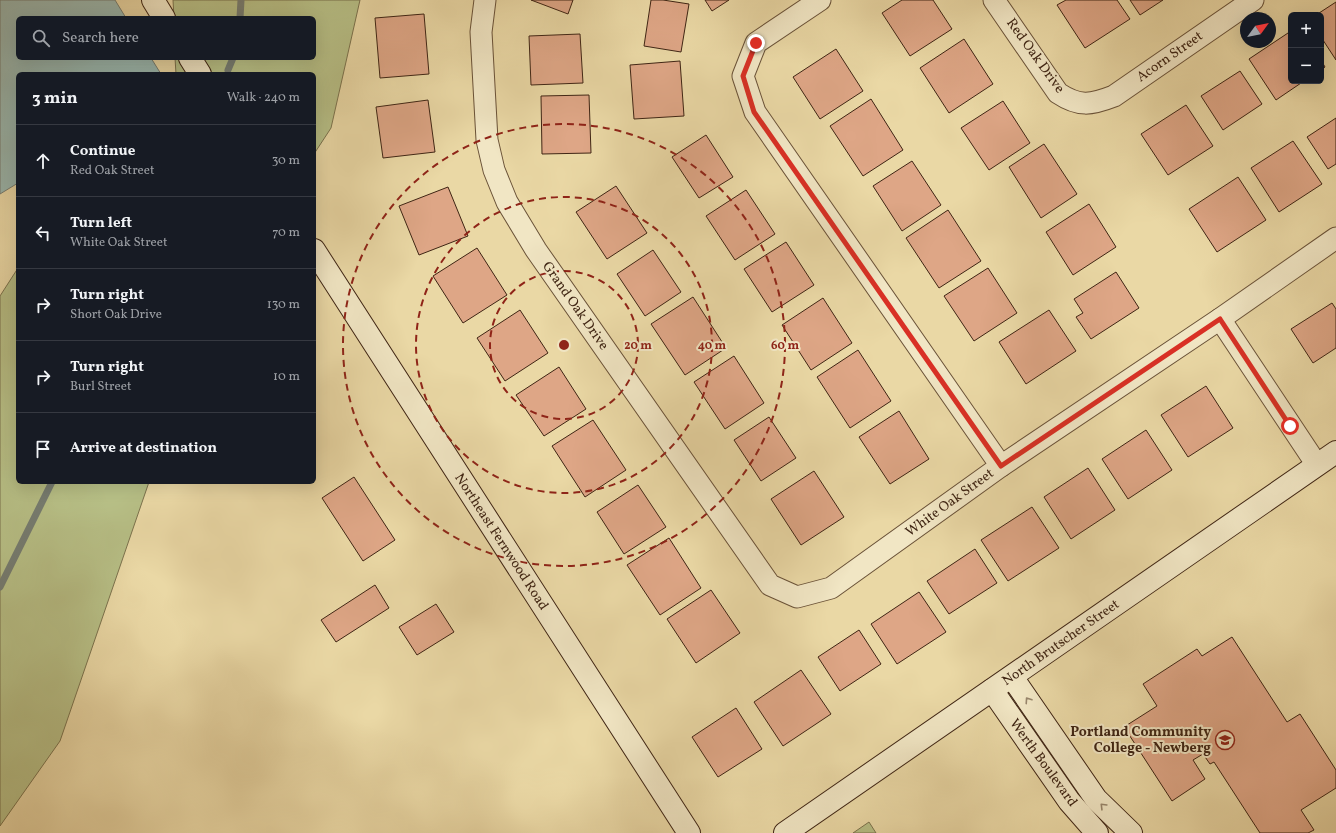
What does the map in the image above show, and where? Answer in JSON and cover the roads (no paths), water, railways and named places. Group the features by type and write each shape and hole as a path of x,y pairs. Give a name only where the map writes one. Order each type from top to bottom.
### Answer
{"street":[{"path":"153,0 163,16"},
{"name":"Grand Oak Drive","path":"485,0 480,32 487,140 494,170 507,202 536,250 770,585 797,596"},
{"path":"820,0 756,43 743,76 754,112 1001,466"},
{"name":"Red Oak Drive","path":"994,0 1058,93 1068,100 1083,104"},
{"name":"Acorn Street","path":"1083,104 1098,102 1114,96 1253,0"},
{"path":"191,60 199,72"},
{"name":"White Oak Street","path":"797,596 831,588 1001,466 1220,319 1336,238"},
{"name":"Northeast Fernwood Road","path":"316,253 689,833"},
{"path":"1220,319 1316,465"},
{"name":"North Brutscher Street","path":"785,833 1336,452"},
{"name":"Werth Boulevard","path":"1012,676 1096,799 1131,833"},
{"name":"Werth Boulevard","path":"992,690 1069,801 1097,833"}],"water":[{"path":"0,0 115,0 125,16 16,16 16,60 152,60 160,72 16,72 16,184 0,194"}],"waterway":[{"path":"240,16 241,0"},
{"path":"228,70 232,60"},
{"path":"0,587 51,484"}],"place":[{"name":"Portland Community College - Newberg","path":"1225,740"}]}
